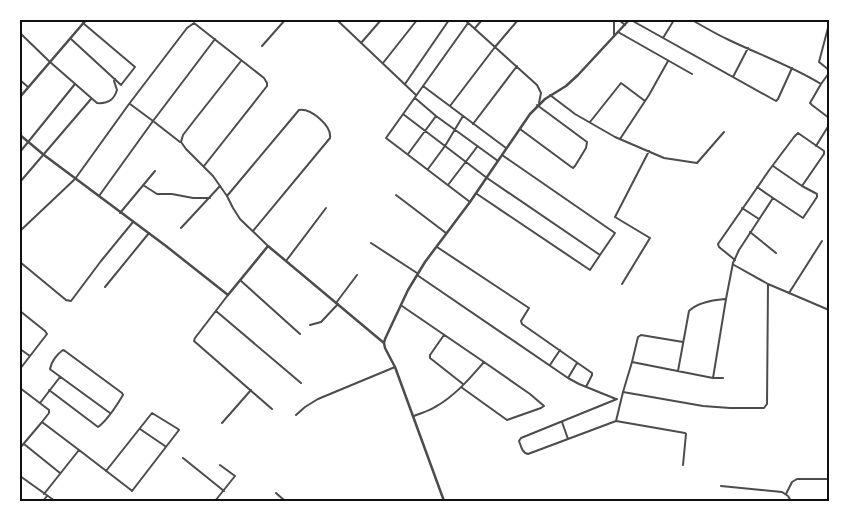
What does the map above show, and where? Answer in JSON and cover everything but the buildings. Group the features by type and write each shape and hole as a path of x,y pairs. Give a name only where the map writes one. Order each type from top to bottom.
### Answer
{"street":[{"path":"262,46 285,20"},
{"path":"337,20 436,116 498,161"},
{"path":"361,43 381,20"},
{"path":"383,63 417,20"},
{"path":"405,84 449,20"},
{"path":"465,20 540,89 541,96 538,104"},
{"path":"475,28 482,20"},
{"path":"450,106 518,20"},
{"path":"614,20 614,37"},
{"path":"619,20 625,24"},
{"path":"384,343 417,274 538,104 571,82 630,20 777,101 792,68"},
{"path":"663,38 674,20"},
{"path":"692,20 726,38 775,59 821,84"},
{"path":"737,20 747,20"},
{"path":"20,97 28,87 85,22 135,67 121,84 71,38"},
{"path":"20,231 75,179 129,104 192,23 196,23 267,82 267,86 204,166"},
{"path":"468,23 386,138 470,202"},
{"path":"829,24 819,62 829,71 810,103 829,118"},
{"path":"618,32 692,74"},
{"path":"20,33 97,103 106,103 113,98 117,90 115,78"},
{"path":"99,197 215,39"},
{"path":"733,77 748,48"},
{"path":"182,144 183,135 241,61"},
{"path":"620,139 668,61"},
{"path":"474,124 517,66"},
{"path":"20,80 28,87"},
{"path":"590,122 621,83 645,101"},
{"path":"20,152 75,84"},
{"path":"423,86 506,148"},
{"path":"550,95 590,122 620,139 669,159 696,163 724,132"},
{"path":"20,182 91,99"},
{"path":"129,104 182,144 204,166 228,196 238,216 268,246 384,343 414,416 444,501"},
{"path":"519,129 573,168 575,166 586,148 587,142 538,104"},
{"path":"228,196 300,110 309,110 329,129 331,133 330,138 253,231"},
{"path":"403,114 487,178 600,255"},
{"path":"408,154 436,116"},
{"path":"428,170 463,116"},
{"path":"816,146 829,125"},
{"path":"735,260 718,246 772,165 797,134 823,150 824,153 802,186"},
{"path":"20,135 228,296"},
{"path":"448,185 477,147"},
{"path":"622,284 650,238 615,217 649,151"},
{"path":"476,193 590,270 615,233 502,155"},
{"path":"757,187 803,218 818,196 772,165"},
{"path":"120,213 156,170"},
{"path":"143,186 157,194 210,198"},
{"path":"181,228 220,186"},
{"path":"396,195 446,234"},
{"path":"713,378 733,265 750,232 773,198"},
{"path":"286,261 326,208"},
{"path":"742,208 759,219"},
{"path":"20,262 66,300 71,301 133,222"},
{"path":"750,232 776,253"},
{"path":"106,287 149,233"},
{"path":"789,294 822,241"},
{"path":"371,243 568,378 619,400"},
{"path":"268,246 194,341 272,409"},
{"path":"437,246 529,308 521,321 522,325 592,374 586,387"},
{"path":"733,265 789,294 829,310"},
{"path":"310,325 321,322 357,276"},
{"path":"240,280 300,334"},
{"path":"623,392 717,408 762,408 766,406 768,284"},
{"path":"678,371 690,309 707,301 726,299"},
{"path":"401,306 484,362 542,404 543,407 507,420 461,387"},
{"path":"20,311 47,333 20,369"},
{"path":"216,311 301,383"},
{"path":"444,335 430,355 430,358 464,384"},
{"path":"616,421 619,400 638,338 641,335 683,342"},
{"path":"20,349 30,356"},
{"path":"49,390 96,426 100,425 110,413 122,397 122,393 64,350 60,352 50,367 52,371 110,413"},
{"path":"550,365 560,350"},
{"path":"414,416 436,407 461,387 484,362"},
{"path":"632,362 713,378 723,378"},
{"path":"568,378 577,363"},
{"path":"296,415 305,406 318,399 395,367"},
{"path":"40,403 60,377"},
{"path":"20,388 50,411 20,448"},
{"path":"222,423 251,390"},
{"path":"619,400 521,438 519,440 524,452 527,454 616,421 684,432 686,434 683,465"},
{"path":"42,422 132,491 179,430 178,428 152,413 106,471"},
{"path":"562,422 568,439"},
{"path":"139,429 166,446"},
{"path":"24,444 60,473"},
{"path":"44,494 79,450"},
{"path":"182,458 224,491"},
{"path":"215,501 235,476 220,465"},
{"path":"20,476 55,501"},
{"path":"786,494 792,482 796,479 829,479"},
{"path":"721,486 782,492 791,501"},
{"path":"276,493 285,501"},
{"path":"43,501 47,496"}]}
